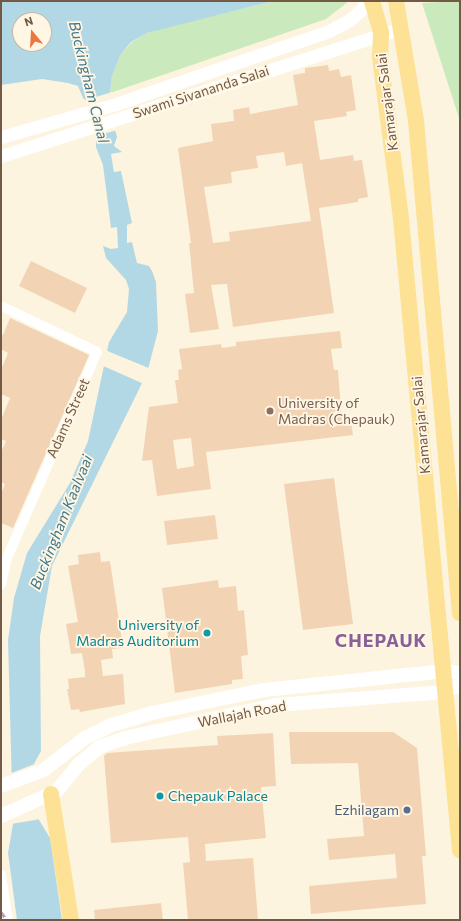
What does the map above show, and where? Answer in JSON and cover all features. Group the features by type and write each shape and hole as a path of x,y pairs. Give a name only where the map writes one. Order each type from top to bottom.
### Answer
{"main road":[{"name":"Kamarajar Salai","path":"372,1 381,33 380,57 401,219 452,672 445,692 460,850"},
{"name":"Kamarajar Salai","path":"396,1 402,28 416,121 460,613"},
{"name":"Wallajah Road","path":"1,785 44,770 85,738 112,725 152,713 264,690 452,672"},
{"name":"Wallajah Road","path":"48,796 99,746 125,738 276,705 445,692 460,685"},
{"path":"5,814 48,796 71,920"}],"street":[{"name":"Swami Sivananda Salai","path":"1,137 77,117 329,32 350,20 362,9 366,1"},
{"name":"Swami Sivananda Salai","path":"1,156 381,33 402,28"},
{"name":"Adams Street","path":"1,306 97,352 6,558 1,584"},
{"path":"1,875 8,920"}],"green space":[{"path":"273,1 349,1 326,19 110,93 112,76 121,54 132,42 147,33"},
{"path":"460,1 460,121 422,3"}],"water":[{"path":"1,1 273,1 147,33 131,42 121,54 112,76 110,93 112,119 117,137 114,146 122,152 111,154 114,172 121,171 132,223 127,225 127,243 132,242 137,263 149,266 156,282 158,331 147,373 52,566 40,636 41,751 34,764 39,820 50,838 62,920 17,920 8,853 13,824 8,640 14,598 27,553 70,483 88,441 109,342 127,312 129,289 126,280 106,258 103,246 111,249 118,248 117,227 111,228 103,165 96,147 96,124 89,103 83,98 78,86 42,79 1,85"}],"pier":[{"path":"112,92 112,112 118,130 95,136 92,119 87,104 83,101"},
{"path":"105,350 151,369 144,384 101,365"},
{"path":"37,763 41,819 11,824 9,774"}],"building":[{"path":"328,65 329,71 339,69 341,77 351,75 356,110 346,112 347,116 314,121 320,160 353,155 354,161 362,160 368,197 358,199 358,202 319,208 334,313 233,327 227,284 211,285 219,329 190,333 185,294 194,293 189,243 191,243 178,148 213,141 211,124 234,121 233,110 249,107 250,114 298,105 293,75 305,73 305,68","holes":["284,152 286,166 302,163 311,221 229,232 230,241 213,243 204,187 232,183 231,172 258,168 256,156"]},
{"path":"31,261 87,288 75,313 19,286"},
{"path":"10,318 89,355 13,528 1,523 1,494 5,484 1,482 1,452 6,441 1,439 1,420 10,398 1,394 1,370 8,353 1,349 1,334 3,335"},
{"path":"340,331 342,348 331,349 334,370 338,370 342,424 351,423 353,435 206,452 211,489 157,496 152,460 142,461 149,407 178,403 175,380 179,380 178,370 182,369 179,349 221,344 222,348 236,346 236,342","holes":["191,438 194,466 177,469 173,440"]},
{"path":"334,478 353,624 303,630 284,484"},
{"path":"215,515 218,539 167,545 164,521"},
{"path":"100,552 101,562 110,561 123,648 112,649 113,658 101,660 103,676 123,674 125,704 80,712 79,709 71,710 67,689 69,689 68,679 85,677 82,653 71,654 66,624 78,622 68,566 79,564 78,555"},
{"name":"University of Madras Auditorium","path":"218,580 219,588 236,586 238,611 244,610 248,655 241,656 243,679 232,680 232,684 175,693 162,588"},
{"path":"289,732 393,732 417,748 426,856 422,856 426,904 311,914 309,886 397,878 395,854 329,860 327,839 364,836 358,763 291,764"},
{"path":"273,733 276,786 261,787 266,838 205,844 206,861 253,858 258,920 188,920 183,863 190,862 188,837 111,843 104,756 107,753 218,745 217,736"},
{"path":"161,903 163,920 95,920 94,910"}],"railway":[{"path":"1,912 7,920"}],"place":[{"name":"University of Madras (Chepauk)","path":"270,411"},
{"name":"University of Madras Auditorium","path":"207,633"},
{"name":"Chepauk Palace","path":"160,796"},
{"name":"Ezhilagam","path":"407,810"}],"district":[{"name":"CHEPAUK","path":"381,640"}],"water label":[{"name":"Buckingham Canal","path":"89,82"},
{"name":"Buckingham Kaalvaai","path":"61,522"}]}
